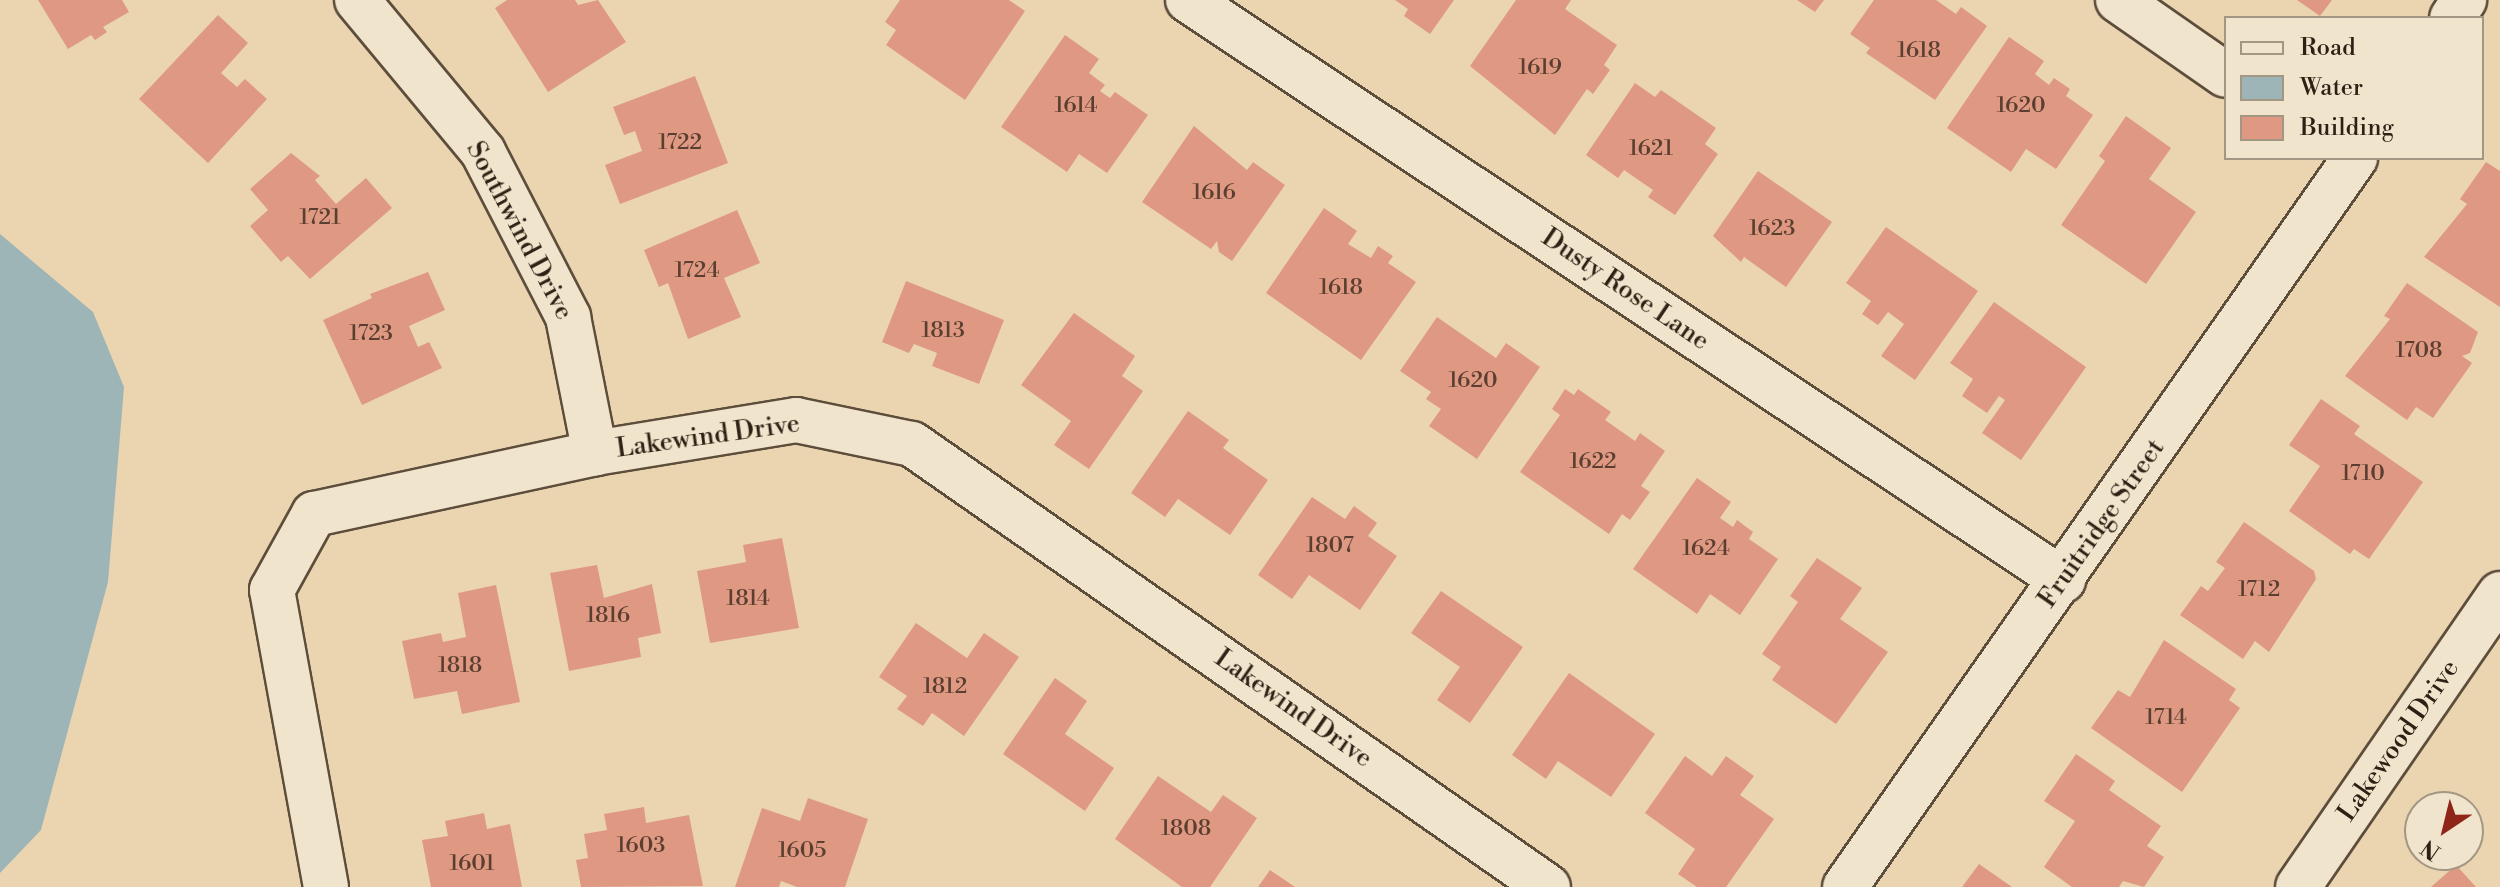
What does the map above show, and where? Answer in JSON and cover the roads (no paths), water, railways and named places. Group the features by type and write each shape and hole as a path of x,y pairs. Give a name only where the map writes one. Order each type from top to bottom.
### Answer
{"street":[{"name":"Southwind Drive","path":"357,0 483,152 568,317 595,453"},
{"name":"Dusty Rose Lane","path":"1188,0 2063,580"},
{"path":"2118,0 2224,74"},
{"name":"Fruitridge Street","path":"1845,887 2063,580 2350,160"},
{"name":"Lakewind Drive","path":"326,887 272,590 314,514 595,453 796,420 912,444 1548,887"},
{"name":"Lakewood Drive","path":"2298,887 2500,594"}],"water":[{"path":"0,234 93,312 124,387 108,582 41,830 0,873"}]}
